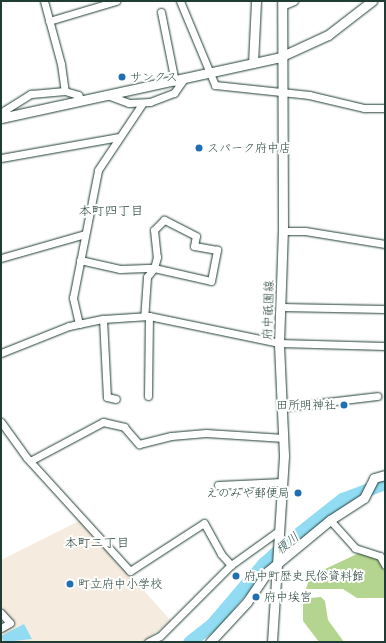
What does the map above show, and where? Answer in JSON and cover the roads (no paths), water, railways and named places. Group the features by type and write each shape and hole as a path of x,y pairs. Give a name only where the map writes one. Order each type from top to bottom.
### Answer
{"main road":[{"path":"253,63 256,1"},
{"path":"2,118 81,100 179,81 280,57 328,35 372,1"},
{"name":"府中祇園線","path":"272,642 278,560 277,532 282,482 284,438 284,407 279,343 283,231 280,94 282,3"},
{"path":"210,642 278,560 330,520 364,498 374,478 385,474"}],"street":[{"path":"44,1 65,91"},
{"path":"49,21 116,1"},
{"path":"180,1 209,74 215,85 280,94 309,95 364,108 385,108"},
{"path":"282,3 294,1"},
{"path":"107,95 118,101 142,104 174,93 179,81 161,12"},
{"path":"2,118 5,110 31,94 65,91 78,95 81,100"},
{"path":"79,324 73,298 98,170 142,104"},
{"path":"1,158 119,137"},
{"path":"80,260 120,269 154,268 211,281 217,250 194,246 196,236 164,220 154,230 157,257 154,268 147,277 146,316 148,396"},
{"path":"283,231 305,231 385,244"},
{"path":"1,258 85,234"},
{"path":"281,307 385,309"},
{"path":"1,352 79,324 103,319 146,316 279,343 385,346"},
{"path":"103,319 107,397 116,399"},
{"path":"284,407 377,396"},
{"path":"1,422 30,461 130,571 204,523 221,554 231,564"},
{"path":"30,461 103,422 124,426 139,444 171,436 206,433 284,438"},
{"path":"218,485 282,482"},
{"path":"330,520 356,548 380,556 385,565"},
{"path":"148,642 160,636 231,564 277,532"},
{"path":"1,613 10,623 1,628"}],"water":[{"path":"24,624 32,639 4,642 1,636"}],"waterway":[{"name":"榎川","path":"189,642 212,624 264,563 285,544 342,499 385,483"}],"place":[{"name":"サンクス","path":"122,77"},
{"name":"スパーク府中店","path":"199,148"},
{"name":"田所明神社","path":"344,405"},
{"name":"えのみや郵便局","path":"298,493"},
{"name":"府中町歴史民俗資料館","path":"236,576"},
{"name":"町立府中小学校","path":"70,584"},
{"name":"府中埃宮","path":"256,597"}],"district":[{"name":"本町四丁目","path":"111,210"},
{"name":"本町二丁目","path":"97,542"}]}
